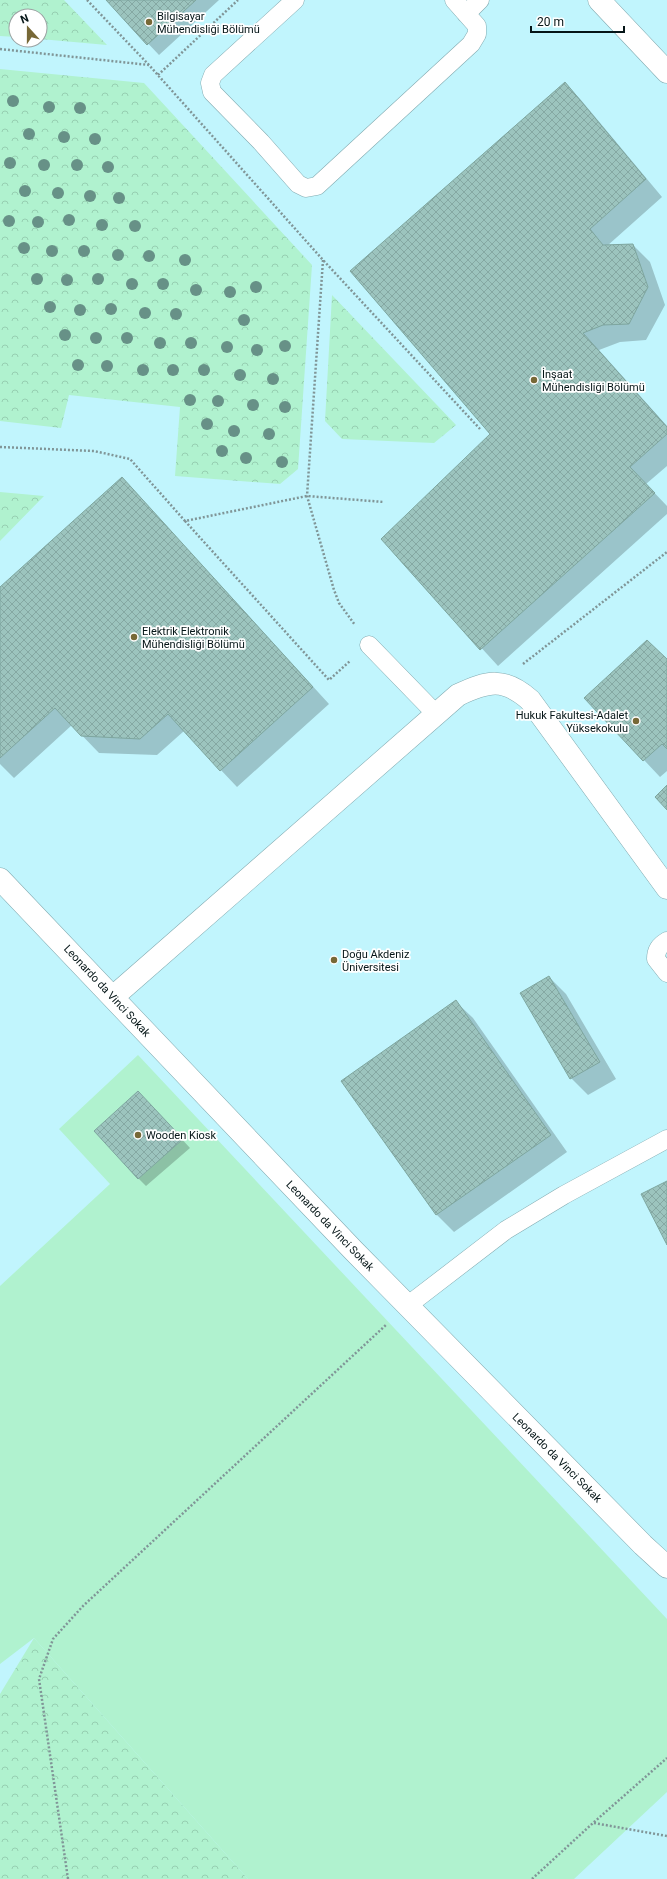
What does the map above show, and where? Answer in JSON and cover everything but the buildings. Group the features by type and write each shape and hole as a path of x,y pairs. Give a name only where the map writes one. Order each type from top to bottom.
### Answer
{"street":[{"path":"599,0 667,72"},
{"path":"113,997 458,695 478,686 498,684 516,688 530,700 667,888"},
{"name":"Leonardo da Vinci Sokak","path":"0,879 407,1306 667,1567"}],"lane":[{"path":"295,0 213,75 210,83 212,92 261,142 298,184 306,188 317,186 471,44 477,34 477,26 454,0"},
{"path":"466,14 480,0"},
{"path":"369,645 436,714"},
{"path":"667,941 660,945 656,952 656,960 667,973"},
{"path":"407,1306 506,1230 564,1195 667,1139"}],"path":[{"path":"87,0 158,74 323,260 480,429"},
{"path":"158,74 238,0"},
{"path":"0,49 149,65"},
{"path":"0,447 94,451 130,459 328,680 369,645 340,603 334,590 307,496 323,260"},
{"path":"185,521 307,496 384,502"},
{"path":"498,684 667,552"},
{"path":"68,1879 39,1679 53,1639 83,1606 407,1306"},
{"path":"532,1879 593,1822 667,1758"},
{"path":"593,1822 667,1836"}],"shaded area":[{"name":"Doğu Akdeniz Üniversitesi","path":"0,0 667,0 667,1879 0,1879"}],"green space":[{"path":"0,0 64,0 107,45 48,40 48,8 8,8 8,36 0,36"},
{"path":"0,69 144,83 312,265 298,469 280,484 175,476 180,407 69,395 61,428 0,421"},
{"path":"332,295 456,425 434,443 342,439 325,421"},
{"path":"0,492 44,496 0,541"},
{"path":"138,1055 667,1619 667,1792 574,1879 248,1879 34,1638 0,1664 0,1286 110,1184 59,1129"},
{"path":"34,1638 248,1879 0,1879 0,1694"}],"place":[{"name":"Bilgisayar Mühendisliği Bölümü","path":"149,22"},
{"name":"İnşaat Mühendisliği Bölümü","path":"534,380"},
{"name":"Elektrik Elektronik Mühendisliği Bölümü","path":"134,637"},
{"name":"Hukuk Fakultesi-Adalet Yüksekokulu","path":"636,721"},
{"name":"Doğu Akdeniz Üniversitesi","path":"334,960"},
{"name":"Wooden Kiosk","path":"138,1135"}]}
